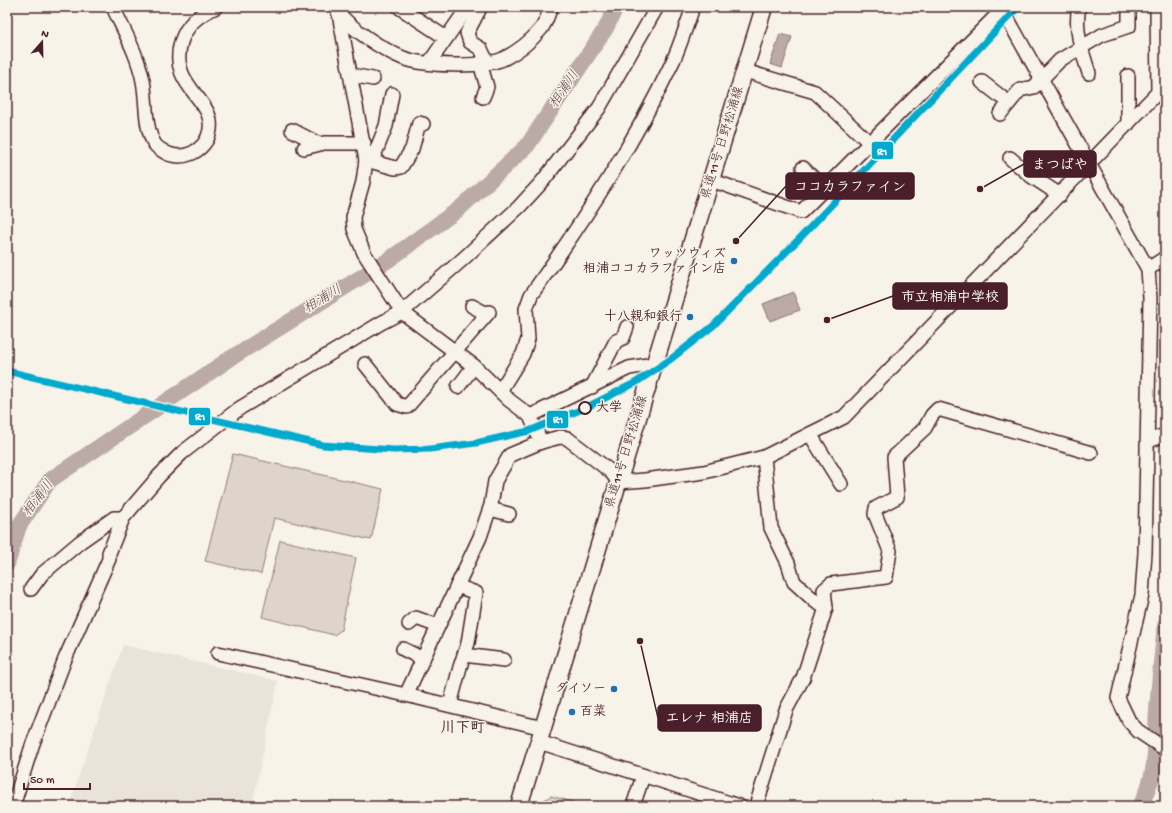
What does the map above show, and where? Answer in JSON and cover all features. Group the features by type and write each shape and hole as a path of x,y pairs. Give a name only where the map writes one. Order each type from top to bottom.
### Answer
{"main road":[{"name":"県道11号 日野松浦線","path":"519,806 764,7"}],"street":[{"path":"114,7 137,60 141,73 151,136 155,145 170,156 183,157 203,146 210,130 208,115 179,71 178,54 184,32 195,18 216,7"},
{"path":"399,7 446,38"},
{"path":"337,10 361,32 384,48 403,58 429,63 484,63 501,59 520,49 542,28 551,7"},
{"path":"13,806 32,746 65,659 110,559 109,553 123,518 182,453 240,408 381,323 401,309 469,254 519,207 542,182 599,108 657,7"},
{"path":"500,391 523,354 528,338 526,309 531,295 601,193 642,122 673,60 691,13 691,7"},
{"path":"1078,7 1077,15 1080,48 1089,73"},
{"path":"1000,114 1020,90 1034,87 1041,78 1060,60 1102,35 1129,26 1129,7"},
{"path":"406,695 480,537 490,509 495,481 510,454 541,442 560,437 567,438 610,470 619,482 645,480 704,472 764,457 844,417 861,402 1162,88 1157,7"},
{"path":"429,63 446,38 475,8"},
{"path":"475,8 467,33 470,42 481,49 488,90"},
{"path":"711,180 801,212 1002,8 1148,268 1150,298 1145,553 1142,595 1118,698 1129,720 1138,731 1165,749"},
{"path":"337,10 364,143 369,160"},
{"path":"745,70 815,92 870,143"},
{"path":"351,75 373,79"},
{"path":"1128,76 1128,124"},
{"path":"982,82 1009,103"},
{"path":"392,94 386,126 369,160 353,217 354,229 364,253 401,309 474,366 500,391 530,416 541,442"},
{"path":"369,160 395,168 401,167 412,149 419,123 423,124"},
{"path":"292,130 319,144"},
{"path":"304,148 319,144 364,143"},
{"path":"1010,158 1031,176 1060,195"},
{"path":"803,168 824,189"},
{"path":"1148,268 1165,258"},
{"path":"365,364 397,404 407,406 488,313 472,306"},
{"path":"592,387 616,341 623,338 627,327"},
{"path":"530,416 629,368 654,364"},
{"path":"458,387 474,366"},
{"path":"756,806 786,710 803,678 826,608 824,590 831,584 886,577 890,550 875,514 876,508 897,497 894,457 925,428 932,415 938,409 1091,453"},
{"path":"810,434 841,484"},
{"path":"1148,441 1165,435"},
{"path":"764,457 771,528 788,563 794,582 816,602 826,608"},
{"path":"490,509 509,514"},
{"path":"31,589 42,574 80,542 114,518 123,518"},
{"path":"450,705 468,643 476,593 457,586"},
{"path":"409,624 416,618 420,618 438,626"},
{"path":"403,649 423,659"},
{"path":"218,653 450,705 541,735 643,776 739,806"},
{"path":"464,655 504,660"},
{"path":"633,806 643,776"}],"shaded area":[{"path":"780,34 792,37 782,68 770,64"},
{"path":"793,292 800,310 770,321 763,304"},
{"path":"233,454 383,489 371,540 274,518 261,574 205,561"},
{"path":"280,540 356,558 341,630 334,635 262,617"},
{"path":"123,645 278,681 252,806 69,806"},
{"path":"551,796 587,806 543,806 544,800"}],"waterway":[{"name":"相浦川","path":"7,564 19,526 50,480 231,358 387,261 459,209 527,146 606,28 616,7"},
{"path":"1140,806 1146,794 1153,770 1165,625"}],"transit line":[{"name":"R1","path":"7,371 323,445 394,450 430,449 476,443 529,431 585,408 635,383 671,359 713,326 801,237 1018,7"}],"place":[{"name":"まつばや","path":"980,189"},
{"name":"ココカラファイン","path":"736,241"},
{"name":"ワッツウィズ 相浦ココカラファイン店","path":"734,261"},
{"name":"十八親和銀行","path":"690,317"},
{"name":"市立相浦中学校","path":"827,320"},
{"name":"大学","path":"585,408"},
{"name":"エレナ 相浦店","path":"640,641"},
{"name":"ダイソー","path":"614,689"},
{"name":"百菜","path":"572,712"}],"district":[{"name":"川下町","path":"463,729"}]}
